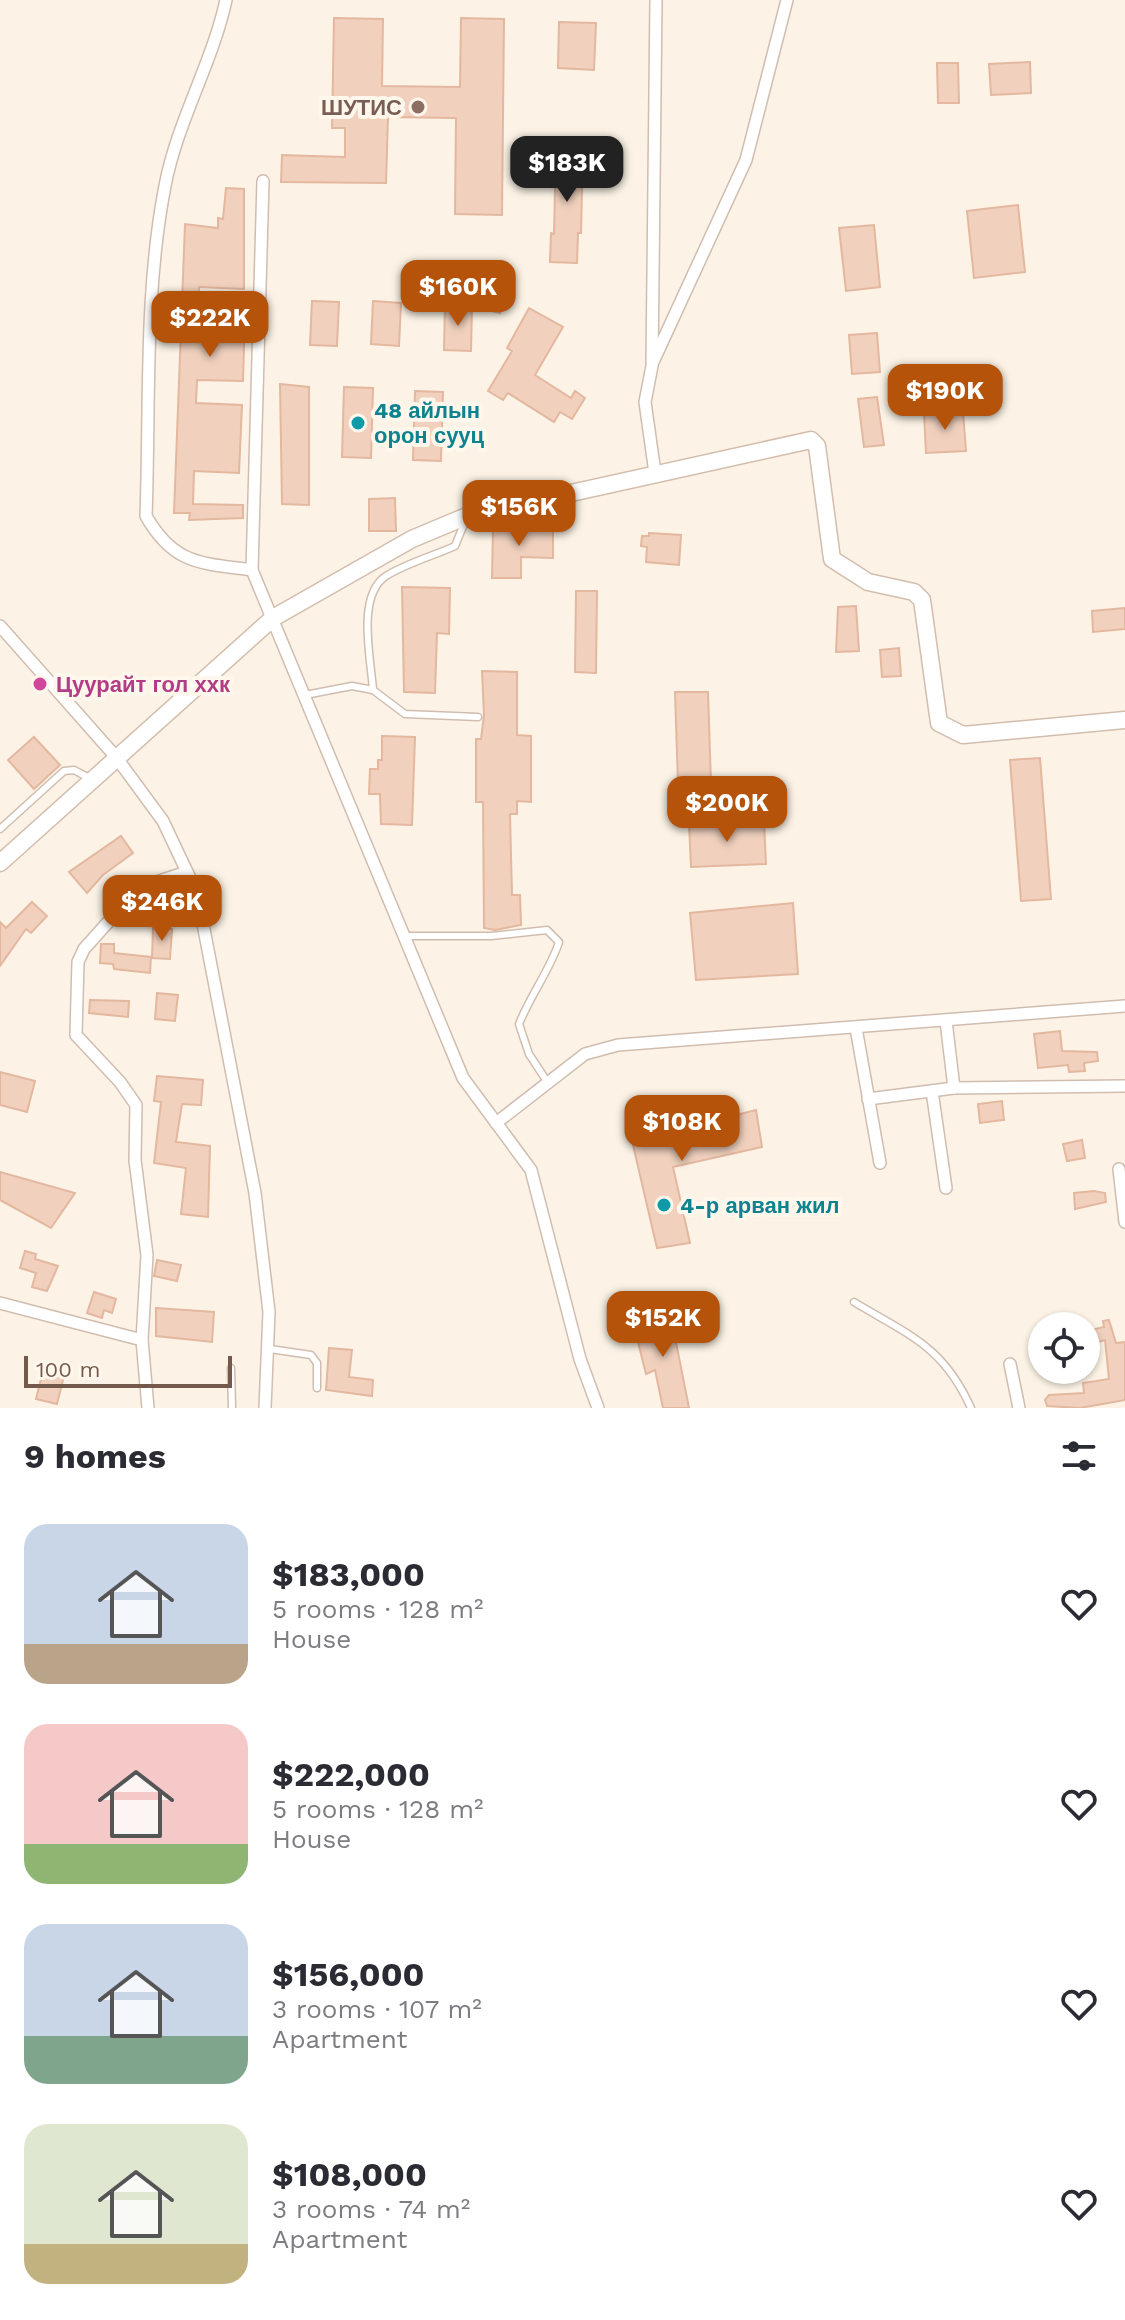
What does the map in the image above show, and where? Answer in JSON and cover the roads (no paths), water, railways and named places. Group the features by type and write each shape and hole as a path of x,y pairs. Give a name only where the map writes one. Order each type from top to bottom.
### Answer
{"street":[{"path":"226,0 212,56 165,184 154,267 146,516 159,540 176,555 201,563 252,570"},
{"path":"655,473 645,402 652,366 656,0"},
{"path":"652,366 746,160 787,0"},
{"path":"263,181 252,570 463,1078 531,1170 580,1359 598,1408"},
{"path":"0,863 273,618 412,539 467,516 814,441 832,559 868,582 914,592 922,600 939,723 945,729 963,735 1125,720"},
{"path":"0,626 116,757 163,821 197,893 255,1193 270,1349 265,1408"},
{"path":"148,1408 142,1340 147,1255 135,1160 136,1105 120,1082 76,1035 78,962 84,949 126,902 150,884 187,872"},
{"path":"496,1123 585,1054 618,1045 1125,1006"},
{"path":"946,1021 954,1088"},
{"path":"856,1028 880,1163"},
{"path":"868,1099 954,1088 1125,1086"},
{"path":"932,1091 946,1188"},
{"path":"1119,1169 1125,1222"},
{"path":"0,1303 142,1340"},
{"path":"1010,1364 1019,1408"}],"lane":[{"path":"373,690 369,607 373,590 385,577 455,546 467,516"},
{"path":"305,695 352,686 373,690 405,714 478,717"},
{"path":"0,829 64,771 74,770 91,779"},
{"path":"405,936 491,936 547,930 554,933 559,942 554,961 542,974 519,1024 529,1054 548,1083"},
{"path":"854,1302 935,1351 960,1383 971,1408"},
{"path":"270,1349 303,1351 311,1355 317,1363 317,1388"},
{"path":"231,1368 232,1408"}],"place":[{"name":"ШУТИС","path":"418,107"},
{"name":"48 айлын орон сууц","path":"358,423"},
{"name":"Цуурайт гол ххк","path":"40,684"},
{"name":"4-р арван жил","path":"664,1205"}]}
